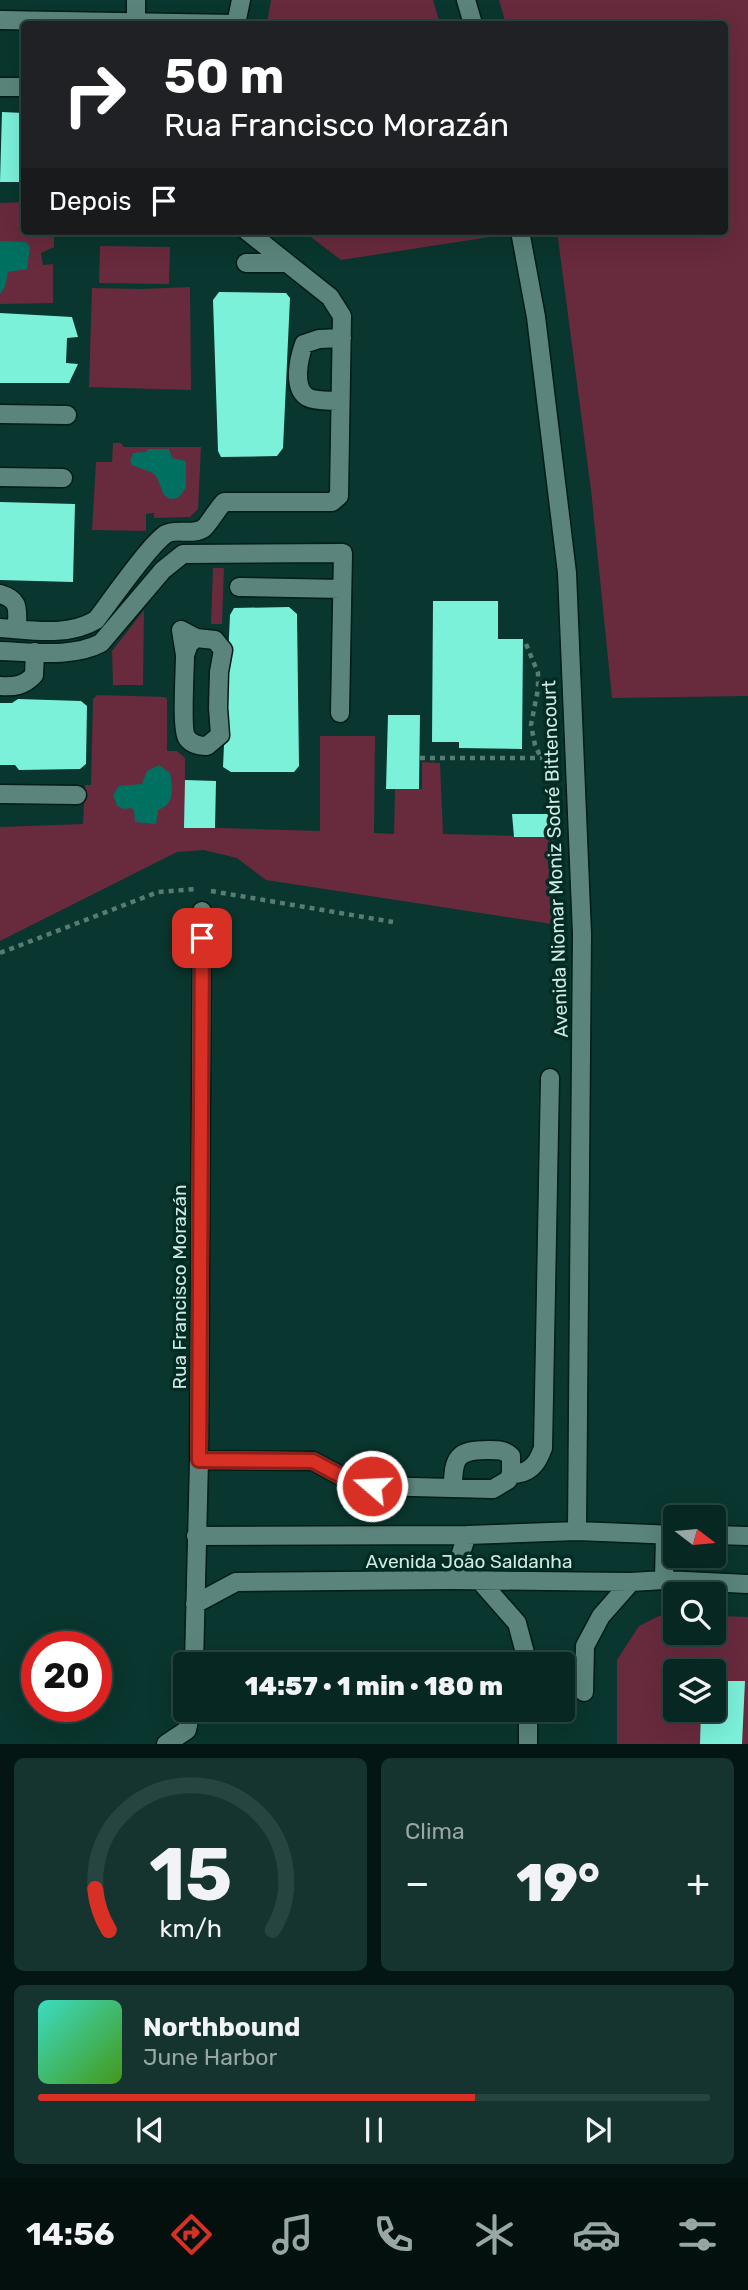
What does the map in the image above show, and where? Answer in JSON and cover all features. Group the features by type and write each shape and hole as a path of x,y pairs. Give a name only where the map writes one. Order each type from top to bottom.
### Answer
{"street":[{"path":"136,0 136,21"},
{"path":"237,21 241,0"},
{"path":"466,0 472,21"},
{"path":"0,20 45,21"},
{"path":"0,87 21,87"},
{"path":"0,594 11,597 17,607 9,629 68,630 84,627 96,620 167,533 198,531 206,527 224,502 332,502 340,496 342,316 330,297 252,235"},
{"name":"Avenida Niomar Moniz Sodré Bittencourt","path":"521,235 536,317 568,587 582,934 577,1531"},
{"path":"246,263 286,263"},
{"path":"340,401 308,397 302,392 298,377 303,344 318,339 342,338"},
{"path":"0,414 66,415"},
{"path":"0,477 64,478"},
{"path":"0,651 90,649 102,643 163,570 183,554 343,553 340,713"},
{"path":"239,587 342,589"},
{"path":"196,638 215,640 223,650 219,672 220,735 207,746 192,743 184,732 184,655 196,638"},
{"path":"0,686 28,682 34,675 35,652"},
{"path":"0,794 78,795"},
{"name":"Rua Francisco Morazán","path":"194,1652 199,1460 202,911"},
{"path":"511,1474 532,1469 543,1448 550,1078"},
{"path":"199,1460 313,1461 361,1485 453,1488 493,1489 505,1483 511,1474 511,1456 502,1450 469,1450 462,1453 455,1464 453,1488"},
{"name":"Avenida João Saldanha","path":"196,1536 467,1535 577,1531 663,1534"},
{"path":"452,1580 467,1535"},
{"path":"726,1535 748,1536"},
{"path":"664,1580 666,1568"},
{"name":"Avenida João Saldanha","path":"195,1604 236,1582 664,1580 748,1584"},
{"path":"481,1582 517,1623 525,1652"},
{"path":"584,1692 585,1646 601,1616 631,1582"},
{"path":"166,1744 187,1730 189,1722"},
{"path":"528,1722 528,1744"}],"path":[{"path":"526,643 538,673 538,689 531,725 541,758"},
{"path":"420,758 552,758"}],"shaded area":[{"path":"271,0 433,0 439,21 268,21"},
{"path":"499,0 748,0 748,696 612,698 591,490 558,235 728,235 728,21 505,21"},
{"path":"21,202 21,235 54,235 54,247 41,253 43,265 53,264 53,303 0,304 0,203"},
{"path":"308,235 496,236 341,260"},
{"path":"0,241 26,242 30,247 27,269 8,272 5,287 0,294"},
{"path":"100,246 170,247 169,284 99,283"},
{"path":"190,287 191,390 89,387 92,288"},
{"path":"113,443 121,443 124,447 201,447 198,509 190,517 154,518 154,513 146,514 146,531 92,530 96,462 112,462"},
{"path":"148,449 169,449 172,458 186,461 186,488 178,498 170,499 164,495 154,474 132,465 130,461 133,453 146,452"},
{"path":"213,568 224,568 222,624 211,624"},
{"path":"144,610 143,685 113,685 112,651"},
{"path":"97,695 167,699 167,751 177,751 185,758 185,827 320,831 320,736 375,736 374,833 394,834 395,789 422,789 422,762 440,763 443,834 554,837 552,924 266,880 237,858 204,850 177,852 0,941 0,827 83,824 85,785 91,785 93,699"},
{"path":"159,765 170,773 170,800 158,810 156,824 135,822 134,810 117,806 113,795 119,786 142,784 147,771"},
{"path":"659,1616 663,1616 663,1645 726,1645 726,1616 748,1617 748,1744 617,1744 617,1660 639,1626"}],"building":[{"path":"2,112 21,113 21,182 0,182"},
{"path":"219,292 286,293 290,298 283,448 277,456 221,457 218,451 213,300"},
{"path":"0,313 72,317 78,337 67,338 66,363 78,364 69,383 0,383"},
{"path":"0,502 75,504 73,582 0,580"},
{"path":"433,601 498,601 498,639 523,639 522,749 459,748 459,742 432,742"},
{"path":"289,607 297,614 299,766 294,772 231,772 223,767 230,615 234,608"},
{"path":"18,699 81,701 87,706 86,764 80,769 19,770 15,765 0,765 0,703 12,703"},
{"path":"388,715 420,715 419,789 386,789"},
{"path":"185,780 216,781 215,828 184,828"},
{"path":"512,814 549,814 547,837 514,837"},
{"path":"726,1681 745,1681 742,1744 700,1744 701,1722 726,1722"}],"route":[{"path":"202,938 199,1460 313,1461 352,1482 372,1486"}]}
